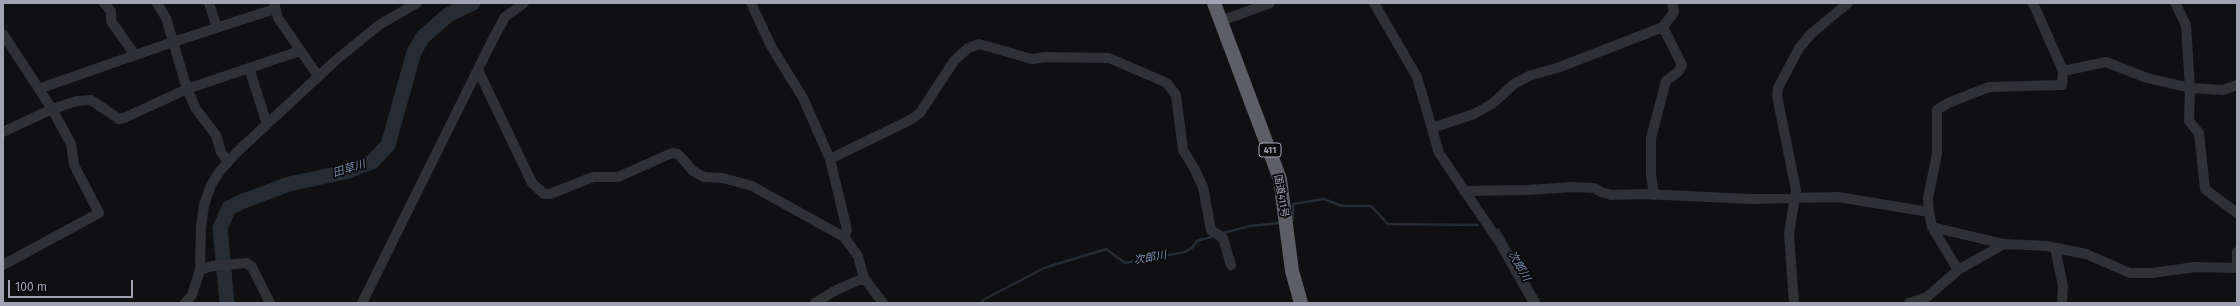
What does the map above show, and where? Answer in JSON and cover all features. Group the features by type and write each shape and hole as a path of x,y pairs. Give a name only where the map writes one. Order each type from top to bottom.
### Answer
{"highway":[{"name":"国道411号","path":"1214,3 1280,179 1292,271 1300,303"}],"street":[{"path":"104,3 110,12 111,21 135,55"},
{"path":"157,3 166,18 187,89 196,109 216,135 221,152 228,162"},
{"path":"209,3 217,28"},
{"path":"186,303 192,295 200,270 201,227 204,205 214,181 228,162 318,76 379,25 417,3"},
{"path":"362,303 505,17 524,3"},
{"path":"751,3 771,46 803,98 830,159 847,230 844,237"},
{"path":"1221,21 1270,3"},
{"path":"1374,3 1417,77 1439,153 1500,243 1534,303"},
{"path":"1432,128 1474,114 1492,104 1514,84 1529,76 1560,67 1664,27 1674,12 1672,3"},
{"path":"1794,303 1789,234 1796,190 1777,96 1778,88 1799,48 1812,33 1848,3"},
{"path":"1958,270 1932,227 1929,212 1928,198 1938,154 1937,110 1948,103 1989,87 2062,85 2063,71 2033,3"},
{"path":"2175,3 2186,25 2190,88 2189,121 2199,133 2205,189 2237,213"},
{"path":"41,88 217,28 274,6 278,18 318,76"},
{"path":"1654,194 1651,174 1651,138 1666,81 1678,72 1682,65 1664,27"},
{"path":"3,34 41,88 71,144 74,165 99,213 3,264"},
{"path":"830,159 910,120 920,113 954,61 968,48 980,44 1032,59 1045,57 1109,58 1167,83 1176,95 1183,150 1194,168 1203,188 1211,230 1223,238 1231,266"},
{"path":"3,132 52,109 91,100 120,118 124,118 187,89 300,51"},
{"path":"2063,71 2106,62 2148,78 2190,88 2223,90 2237,85"},
{"path":"249,68 267,124"},
{"path":"478,70 532,183 544,194 550,194 593,178 618,178 672,153 678,154 693,171 704,177 723,178 752,186 844,237 858,256 864,278 883,303"},
{"path":"1464,191 1527,190 1574,187 1594,188 1600,192 1611,195 1654,194 1751,199 1838,197 1929,212"},
{"path":"1932,227 2004,244 2055,248 2086,254 2130,273 2152,273 2196,267 2237,268"},
{"path":"1909,303 1927,297 1958,270 2004,244"},
{"path":"2055,248 2063,286 2062,303"},
{"path":"2237,252 2237,265"},
{"path":"200,270 212,266 247,263 252,267 270,303"},
{"path":"815,303 836,290 864,278"}],"waterway":[{"name":"田草川","path":"227,303 220,228 229,208 289,184 345,172 372,162 388,145 414,52 423,37 448,15 473,3"},
{"name":"次郎川","path":"1293,220 1293,204 1324,199 1342,206 1371,206 1388,224 1478,225"},
{"name":"次郎川","path":"1223,233 1250,226 1279,223"},
{"name":"次郎川","path":"1498,229 1540,303"},
{"name":"次郎川","path":"982,303 983,300 1044,268 1106,249 1125,263 1185,252 1192,248 1197,241 1214,236"}]}
